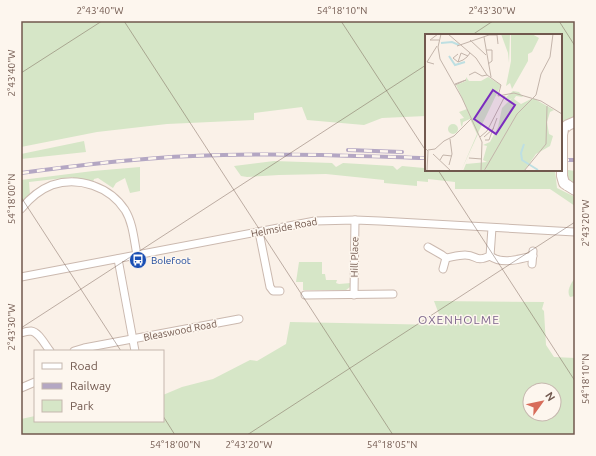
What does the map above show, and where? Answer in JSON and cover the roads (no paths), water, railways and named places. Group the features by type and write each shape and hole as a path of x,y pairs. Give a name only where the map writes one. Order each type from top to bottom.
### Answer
{"main road":[{"path":"571,188 564,183 562,176 562,135 563,129 568,124 575,122"}],"street":[{"path":"21,209 35,195 52,185 77,182 93,185 112,196 126,211 130,220 137,255"},
{"name":"Helmside Road","path":"21,277 315,220 355,220 575,232"},
{"name":"Hill Place","path":"354,295 355,220"},
{"path":"490,256 492,228"},
{"path":"259,232 270,286 273,291 280,291"},
{"path":"428,247 446,258 466,254 478,259 483,259 490,256"},
{"path":"490,256 495,259 508,261 533,253 532,264"},
{"name":"Bleaswood Road","path":"118,258 135,350"},
{"path":"443,270 446,258"},
{"path":"305,296 393,294"},
{"name":"Bleaswood Road","path":"77,350 239,319"},
{"name":"Bleaswood Road","path":"228,321 229,329"},
{"path":"21,333 30,331 34,332 49,350"},
{"path":"21,388 34,382"}],"railway":[{"path":"348,150 402,152"},
{"path":"21,173 122,161 172,157 248,154 425,158"},
{"path":"562,160 575,160"}],"place":[{"name":"Bolefoot","path":"138,260"}],"district":[{"name":"OXENHOLME","path":"459,320"}]}
